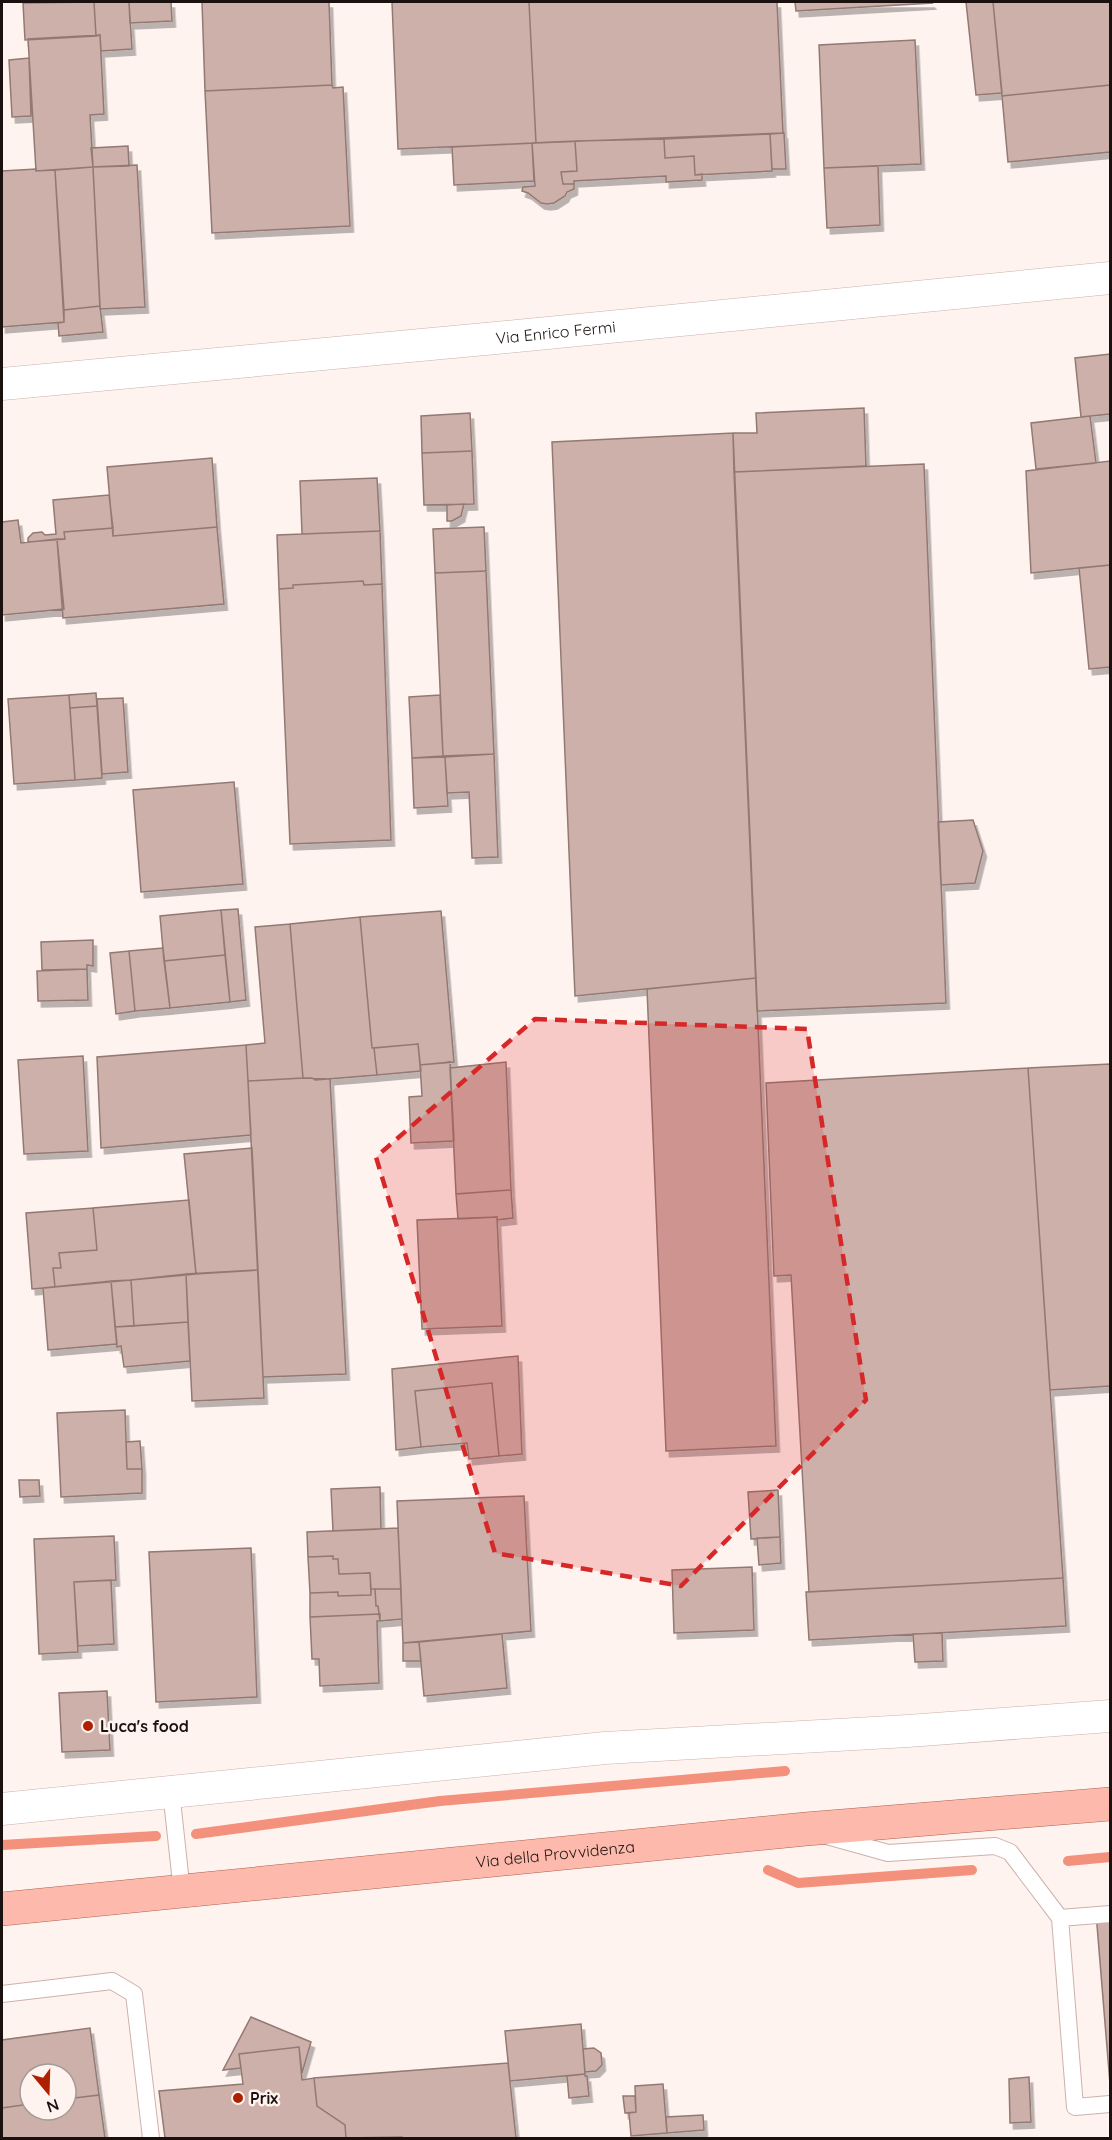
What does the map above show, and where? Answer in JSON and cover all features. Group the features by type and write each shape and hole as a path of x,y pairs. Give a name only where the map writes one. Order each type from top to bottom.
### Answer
{"main road":[{"name":"Via della Provvidenza","path":"2,1910 806,1829 1110,1804"}],"street":[{"name":"Via Enrico Fermi","path":"2,384 1110,278"},
{"path":"2,1809 605,1748 897,1732 1110,1716"}],"lane":[{"path":"171,1791 182,1892"},
{"path":"806,1829 888,1853 995,1846 1010,1852 1060,1918 1075,2107 1110,2104"},
{"path":"1060,1918 1110,1914"},
{"path":"2,1994 112,1981 134,1994 151,2139"}],"highlighted area":[{"path":"535,1019 807,1029 866,1400 681,1586 495,1553 376,1157"}],"building":[{"path":"94,2 96,36 25,40 23,3"},
{"path":"94,2 129,2 132,49 101,51 100,35 96,36"},
{"path":"129,2 171,2 172,21 130,23"},
{"path":"202,2 329,2 332,85 205,91"},
{"path":"392,2 529,2 536,143 398,149"},
{"path":"529,2 777,2 783,133 536,143"},
{"path":"795,2 931,2 932,3 796,11"},
{"path":"966,2 993,2 1002,93 976,95"},
{"path":"993,2 1110,2 1110,85 1002,96"},
{"path":"100,35 104,114 90,115 93,167 36,171 28,39"},
{"path":"915,40 921,164 824,168 819,45"},
{"path":"29,58 31,116 12,117 9,60"},
{"path":"332,85 333,88 343,87 350,226 212,233 205,91"},
{"path":"1110,85 1110,152 1008,162 1002,96"},
{"path":"784,133 786,169 772,169 770,134"},
{"path":"770,134 772,171 695,175 694,156 665,158 664,139"},
{"path":"664,139 665,158 694,156 695,175 702,174 702,180 666,182 666,176 574,181 574,184 563,184 561,172 577,171 575,141"},
{"path":"575,141 577,171 561,172 563,184 574,184 574,189 554,203 547,204 541,203 522,191 523,187 535,186 532,143"},
{"path":"532,143 534,181 454,185 452,147"},
{"path":"128,146 129,166 93,167 91,148"},
{"path":"137,165 145,307 100,309 93,167"},
{"path":"878,166 880,225 827,228 824,168"},
{"path":"93,167 100,306 64,310 55,170"},
{"path":"36,169 36,171 55,170 64,322 2,327 2,171"},
{"path":"100,306 103,332 59,336 58,323 64,322 64,310"},
{"path":"1110,354 1110,414 1081,417 1075,358"},
{"path":"864,408 866,466 734,472 733,433 757,433 756,413"},
{"path":"470,413 472,451 422,453 421,416"},
{"path":"1090,416 1096,463 1036,469 1031,423"},
{"path":"733,433 756,978 575,996 552,442"},
{"path":"472,451 474,504 424,505 422,453"},
{"path":"212,458 217,527 113,536 107,467"},
{"path":"1110,461 1110,565 1031,573 1026,471"},
{"path":"924,464 946,1003 757,1011 734,472"},
{"path":"377,478 380,531 302,534 300,481"},
{"path":"109,495 113,528 64,532 65,539 28,542 28,538 33,533 56,534 53,500"},
{"path":"464,504 461,516 447,521 447,505"},
{"path":"18,520 21,543 57,539 64,609 2,615 2,522"},
{"path":"217,527 224,604 63,618 57,539 65,539 64,532 113,528 113,536"},
{"path":"484,527 486,571 435,573 433,529"},
{"path":"380,531 382,584 364,585 363,581 293,585 293,588 279,589 277,535"},
{"path":"1110,565 1110,667 1089,669 1079,568"},
{"path":"486,571 494,754 443,756 435,573"},
{"path":"363,581 364,585 382,584 391,840 290,844 279,589 293,588 293,585"},
{"path":"96,693 97,706 70,708 69,695"},
{"path":"69,695 75,780 14,784 8,699"},
{"path":"440,695 443,756 412,758 409,697"},
{"path":"123,698 128,772 102,774 97,699"},
{"path":"97,706 102,778 75,780 70,708"},
{"path":"494,754 498,857 472,858 469,792 447,793 445,757"},
{"path":"445,757 448,806 414,808 412,758"},
{"path":"234,782 243,884 141,892 133,790"},
{"path":"973,820 983,851 975,883 941,885 938,822"},
{"path":"238,909 246,1000 230,1002 221,910"},
{"path":"221,910 225,955 164,961 160,916"},
{"path":"441,911 454,1062 420,1065 418,1044 372,1048 360,917"},
{"path":"360,917 372,1048 374,1048 377,1075 315,1080 303,1078 290,924"},
{"path":"290,924 303,1078 248,1081 246,1045 265,1043 255,927"},
{"path":"93,940 93,966 87,965 87,969 42,970 41,942"},
{"path":"163,948 170,1008 135,1011 129,951"},
{"path":"129,951 135,1011 116,1014 110,953"},
{"path":"225,955 230,1002 170,1008 164,961"},
{"path":"87,969 88,1000 38,1001 37,971"},
{"path":"756,978 776,1446 666,1451 647,989"},
{"path":"418,1044 421,1071 377,1075 374,1048"},
{"path":"246,1045 251,1135 101,1148 97,1057"},
{"path":"83,1056 88,1151 24,1154 18,1060"},
{"path":"450,1062 454,1141 411,1143 409,1097 422,1096 420,1065"},
{"path":"506,1062 511,1190 456,1194 450,1068"},
{"path":"1110,1064 1110,1386 1050,1390 1028,1068"},
{"path":"1028,1068 1063,1578 809,1592 791,1275 774,1276 766,1083"},
{"path":"330,1079 346,1374 263,1377 248,1081"},
{"path":"252,1148 258,1270 196,1274 184,1154"},
{"path":"511,1190 513,1218 458,1219 456,1194"},
{"path":"189,1200 196,1274 55,1287 53,1268 61,1268 59,1253 97,1250 93,1208"},
{"path":"93,1208 97,1250 59,1253 61,1268 53,1268 55,1287 32,1289 26,1213"},
{"path":"497,1217 502,1326 422,1329 417,1220"},
{"path":"258,1270 264,1398 192,1401 186,1274"},
{"path":"186,1274 188,1322 134,1326 131,1280"},
{"path":"131,1280 134,1326 115,1327 111,1281"},
{"path":"111,1281 117,1344 48,1350 43,1288"},
{"path":"188,1322 190,1361 124,1367 121,1346 117,1347 115,1327"},
{"path":"518,1356 522,1454 499,1456 492,1383 415,1391 421,1447 396,1450 392,1369"},
{"path":"492,1383 499,1456 469,1459 467,1443 421,1447 415,1391"},
{"path":"125,1410 127,1469 142,1469 142,1493 61,1497 57,1413"},
{"path":"140,1441 142,1469 127,1469 126,1442"},
{"path":"19,1480 39,1480 40,1496 20,1497"},
{"path":"380,1487 381,1529 333,1531 331,1489"},
{"path":"778,1490 780,1537 751,1539 748,1492"},
{"path":"524,1496 531,1631 403,1643 397,1501"},
{"path":"398,1528 401,1589 371,1589 370,1573 339,1574 338,1559 333,1559 333,1556 308,1557 307,1532"},
{"path":"114,1536 116,1580 74,1582 78,1652 39,1654 34,1539"},
{"path":"780,1537 781,1563 759,1565 757,1538"},
{"path":"251,1548 257,1697 156,1702 149,1552"},
{"path":"333,1556 333,1559 338,1559 339,1574 370,1573 371,1595 338,1596 338,1592 310,1593 308,1557"},
{"path":"752,1567 754,1630 674,1633 672,1570"},
{"path":"1063,1578 1066,1626 809,1640 806,1592"},
{"path":"111,1580 114,1644 78,1646 74,1582"},
{"path":"371,1589 375,1589 379,1614 310,1617 310,1593 338,1592 338,1596 371,1595"},
{"path":"375,1589 401,1589 402,1619 380,1621"},
{"path":"380,1614 380,1621 377,1621 379,1683 320,1686 319,1659 312,1659 310,1617"},
{"path":"942,1633 943,1661 915,1662 913,1634"},
{"path":"502,1634 507,1688 424,1696 419,1642"},
{"path":"419,1642 421,1661 403,1661 403,1643"},
{"path":"107,1691 110,1750 62,1752 59,1693"},
{"path":"1110,1911 1110,2084 1096,1913"},
{"path":"251,2017 311,2042 302,2073 299,2047 239,2054 241,2068 223,2070"},
{"path":"581,2024 585,2074 510,2081 505,2031"},
{"path":"90,2028 99,2095 78,2098 78,2062 18,2062 18,2106 2,2108 2,2040"},
{"name":"Prix","path":"299,2047 302,2080 314,2078 317,2106 345,2125 346,2138 165,2138 159,2091 243,2084 239,2054"},
{"path":"594,2048 601,2053 602,2065 596,2071 585,2072 583,2049"},
{"path":"508,2063 516,2138 346,2138 345,2125 317,2106 314,2078"},
{"path":"585,2074 589,2096 569,2098 567,2076"},
{"path":"1029,2077 1031,2122 1010,2123 1009,2079"},
{"path":"663,2084 667,2133 631,2136 629,2113 636,2112 635,2086"},
{"path":"99,2095 105,2138 2,2138 2,2108 18,2106 18,2122 78,2122 78,2098"},
{"path":"623,2096 635,2096 636,2112 625,2113"},
{"path":"703,2115 704,2130 667,2133 666,2117"}],"waterway":[{"path":"196,1834 440,1801 785,1771"},
{"path":"2,1845 156,1836"},
{"path":"1068,1861 1110,1857"},
{"path":"768,1870 798,1883 972,1870"}],"place":[{"name":"Luca's food","path":"88,1726"},
{"name":"Prix","path":"238,2098"}]}
